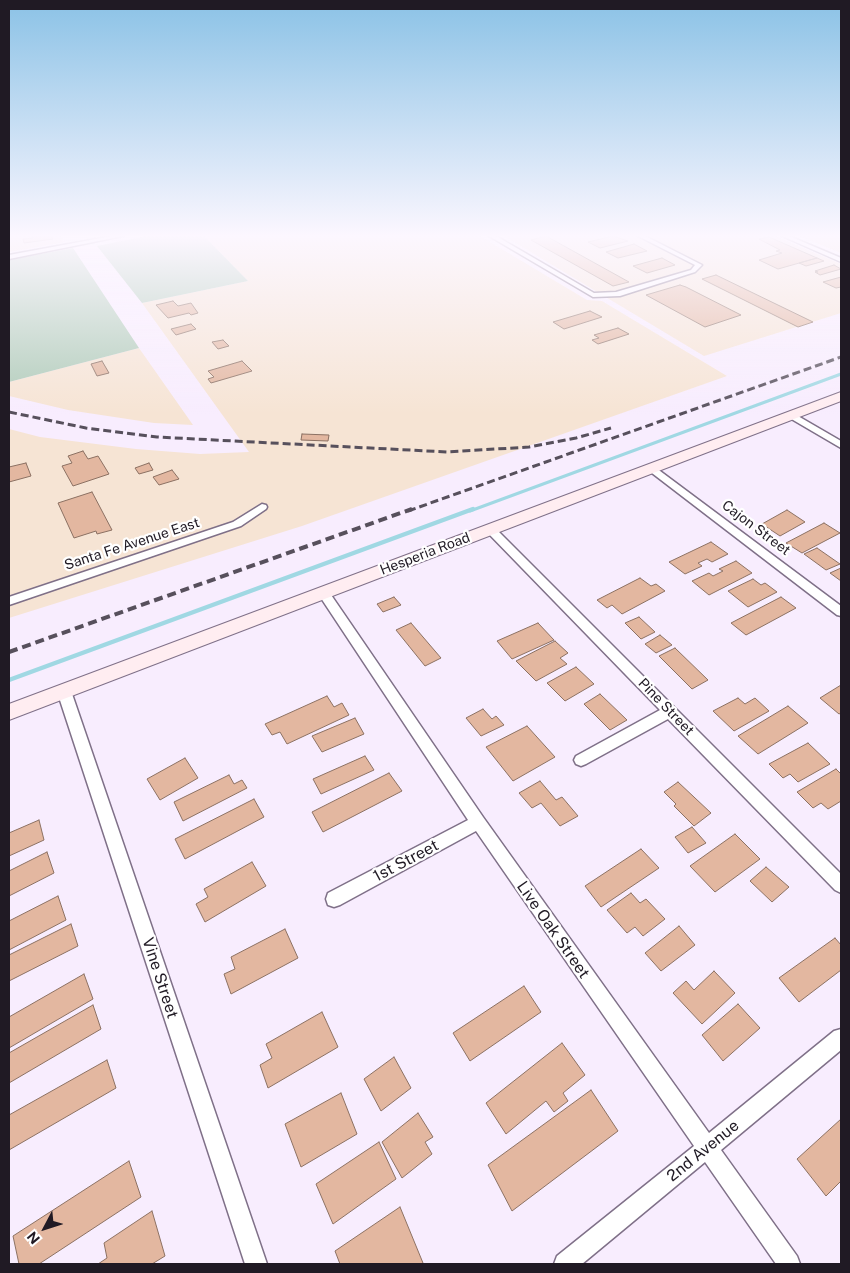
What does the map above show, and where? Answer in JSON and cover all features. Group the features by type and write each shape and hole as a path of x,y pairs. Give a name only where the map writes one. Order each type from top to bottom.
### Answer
{"main road":[{"name":"Hesperia Road","path":"9,712 841,396"}],"street":[{"path":"791,415 841,445"},
{"name":"Cajon Street","path":"652,468 841,612"},
{"name":"Santa Fe Avenue East","path":"9,601 237,524 262,507"},
{"name":"Pine Street","path":"490,529 841,886"},
{"name":"Live Oak Street","path":"323,592 478,822 789,1264"},
{"name":"Vine Street","path":"64,691 256,1264"},
{"path":"581,760 670,711"},
{"name":"1st Street","path":"334,899 478,822"},
{"name":"2nd Avenue","path":"565,1264 841,1038"}],"shaded area":[{"path":"179,295 579,295 587,300 602,301 727,376 302,526 9,618 9,429 40,437 136,449 200,454 249,452 142,303"},
{"path":"603,295 841,295 841,313 704,356"},
{"path":"139,348 193,425 154,423 68,410 9,396 9,382"}],"green space":[{"path":"9,295 104,295 139,348 9,382"},
{"path":"136,295 179,295 142,303"}],"building":[{"path":"647,295 703,295 741,315 705,327"},
{"path":"735,295 758,295 813,322 798,327"},
{"path":"173,301 178,306 191,303 198,313 168,318 156,305"},
{"path":"590,311 602,317 564,329 553,322"},
{"path":"191,324 196,329 176,335 171,329"},
{"path":"618,328 629,334 598,344 592,340 599,338 594,335"},
{"path":"223,340 229,346 218,349 212,342"},
{"path":"102,361 109,373 97,376 91,364"},
{"path":"242,361 252,371 211,383 208,379 214,377 208,371"},
{"path":"302,434 329,435 328,441 301,440"},
{"path":"83,451 88,459 98,456 109,474 73,486 62,466 72,463 68,456"},
{"path":"26,463 31,476 9,482 9,467"},
{"path":"149,463 153,470 139,474 135,468"},
{"path":"172,470 179,479 159,485 153,477"},
{"path":"92,492 112,530 97,534 96,531 74,538 58,503"},
{"path":"787,510 805,522 780,536 762,524"},
{"path":"824,523 840,533 802,553 786,543"},
{"path":"711,542 728,554 712,562 707,559 698,563 702,566 685,574 669,562"},
{"path":"817,548 840,564 826,570 804,554"},
{"path":"736,561 752,573 709,595 692,581 709,573 713,576 723,571 719,569"},
{"path":"841,568 841,581 830,573"},
{"path":"640,578 651,586 656,584 665,591 622,614 612,605 607,608 597,600"},
{"path":"753,579 761,585 765,583 777,592 748,607 728,591"},
{"path":"394,597 401,605 383,612 377,604"},
{"path":"781,597 796,608 746,635 731,623"},
{"path":"639,617 655,632 641,639 625,623"},
{"path":"411,623 441,658 425,666 396,630"},
{"path":"538,623 554,640 512,659 497,641"},
{"path":"660,635 672,645 656,653 645,644"},
{"path":"555,641 568,653 560,658 567,664 536,681 516,661"},
{"path":"675,648 708,680 692,689 659,656"},
{"path":"576,667 594,684 565,701 547,683"},
{"path":"841,685 841,713 839,714 820,698"},
{"path":"600,694 627,720 610,730 584,704"},
{"path":"327,696 334,707 342,703 349,715 287,744 280,732 272,735 265,724"},
{"path":"738,698 745,704 755,698 769,711 734,731 713,711"},
{"path":"788,706 808,723 758,754 738,736"},
{"path":"483,709 492,719 496,716 504,725 481,736 466,718"},
{"path":"355,718 364,734 322,752 312,736"},
{"path":"527,726 555,757 513,781 486,747"},
{"path":"808,743 830,764 798,782 790,774 783,778 769,764"},
{"path":"365,756 374,770 321,794 313,779"},
{"path":"185,758 198,778 160,800 147,779"},
{"path":"836,769 841,774 841,801 828,809 821,803 813,808 797,792"},
{"path":"389,773 402,791 323,832 312,812"},
{"path":"229,775 234,784 242,780 247,788 183,821 174,802"},
{"path":"540,781 556,800 562,797 578,816 560,826 541,803 532,808 519,793"},
{"path":"678,782 711,813 694,826 674,806 676,804 664,792"},
{"path":"254,799 264,817 185,859 175,839"},
{"path":"39,820 44,840 9,856 9,833"},
{"path":"692,827 706,843 688,853 675,837"},
{"path":"735,834 760,859 715,892 690,866"},
{"path":"641,849 659,868 601,907 585,886"},
{"path":"47,852 54,873 9,896 9,871"},
{"path":"252,862 266,886 205,922 196,904 208,897 204,889"},
{"path":"766,867 789,887 772,902 750,881"},
{"path":"631,893 640,903 646,899 665,919 643,936 635,927 627,933 607,910"},
{"path":"58,896 66,920 9,950 9,921"},
{"path":"71,924 78,946 9,981 9,955"},
{"path":"679,926 695,945 661,971 645,953"},
{"path":"285,929 298,958 231,994 224,974 235,969 231,957"},
{"path":"835,938 841,945 841,970 799,1002 779,978"},
{"path":"714,971 735,993 702,1024 673,993 686,981 694,990"},
{"path":"84,974 93,999 9,1048 9,1017"},
{"path":"524,986 541,1012 470,1061 453,1033"},
{"path":"738,1004 760,1028 723,1061 702,1035"},
{"path":"93,1005 101,1029 9,1083 9,1053"},
{"path":"322,1012 338,1047 268,1088 260,1065 272,1058 266,1044"},
{"path":"562,1043 585,1075 563,1093 568,1101 554,1112 546,1101 506,1134 486,1103"},
{"path":"394,1057 411,1088 381,1111 364,1079"},
{"path":"107,1060 116,1088 9,1150 9,1115"},
{"path":"591,1090 618,1131 512,1211 488,1165"},
{"path":"341,1093 357,1134 301,1167 285,1124"},
{"path":"418,1113 433,1137 425,1142 432,1154 402,1178 382,1142"},
{"path":"841,1119 841,1181 826,1196 797,1159"},
{"path":"379,1142 396,1179 333,1224 316,1184"},
{"path":"129,1161 141,1197 39,1264 19,1264 13,1236"},
{"path":"400,1207 423,1263 340,1264 335,1251"},
{"path":"152,1211 165,1256 152,1264 98,1264 107,1258 104,1243"}],"waterway":[{"path":"470,511 841,374"},
{"path":"9,680 473,509"}],"railway":[{"path":"408,511 841,357"},
{"path":"9,412 86,428 157,437 447,452 529,447 576,438 611,428"},
{"path":"9,652 412,509"}]}
